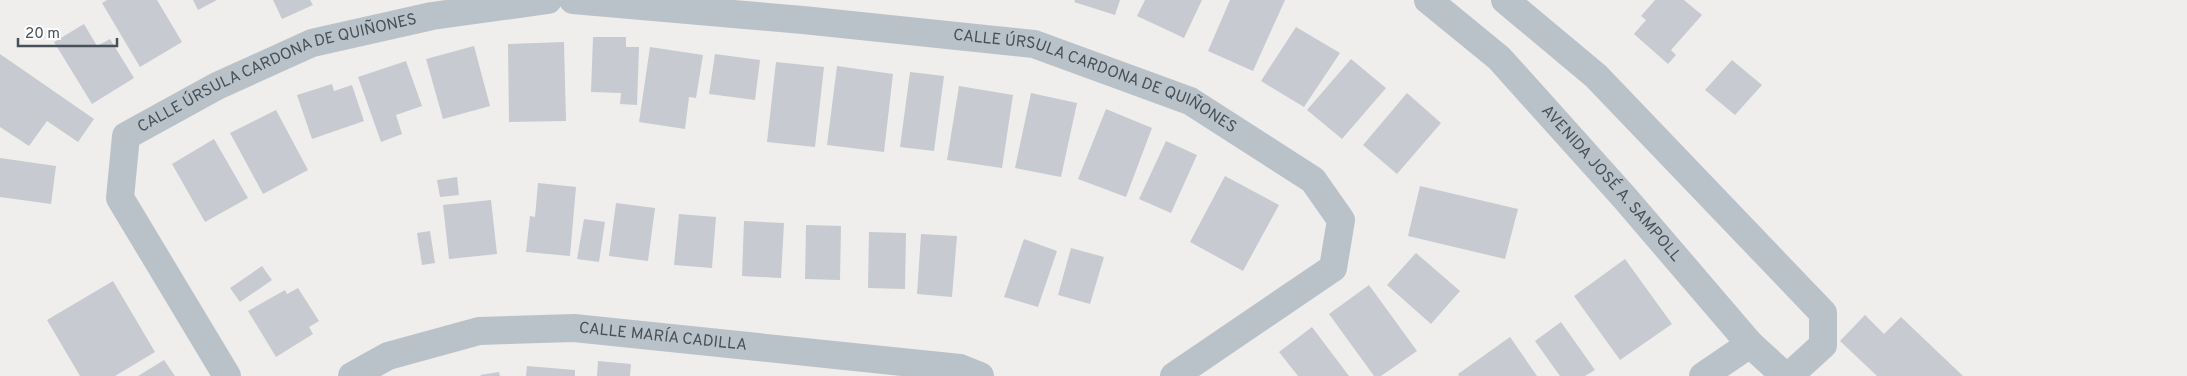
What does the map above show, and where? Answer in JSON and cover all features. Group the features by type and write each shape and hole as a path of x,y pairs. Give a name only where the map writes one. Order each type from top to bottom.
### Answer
{"street":[{"name":"CALLE ÚRSULA CARDONA DE QUIÑONES","path":"227,376 120,198 126,136 217,86 312,43 432,16 548,0"},
{"name":"CALLE ÚRSULA CARDONA DE QUIÑONES","path":"573,0 803,20 1034,44 1190,101 1313,180 1341,220 1333,268 1174,376"},
{"name":"AVENIDA JOSÉ A. SAMPOLL","path":"1428,0 1499,58 1624,197 1750,344 1785,376"},
{"path":"1505,0 1596,76 1823,313 1824,345 1789,376"},
{"name":"CALLE MARÍA CADILLA","path":"352,376 388,356 479,331 574,328 960,368 980,376"},
{"path":"1703,376 1750,344"}],"building":[{"path":"107,0 157,0 182,42 140,67 102,3"},
{"path":"193,0 217,0 198,10"},
{"path":"273,0 310,0 313,5 282,19"},
{"path":"1075,0 1120,0 1115,15 1074,2"},
{"path":"1145,0 1202,0 1184,38 1137,16"},
{"path":"1230,0 1285,0 1253,71 1208,51"},
{"path":"1655,0 1684,0 1702,15 1671,50 1676,55 1668,64 1634,34 1646,20 1641,16"},
{"path":"84,24 97,46 110,39 134,78 92,104 54,42"},
{"path":"1296,27 1340,53 1304,107 1261,81"},
{"path":"593,37 626,37 626,47 639,47 637,105 620,104 621,93 591,92"},
{"path":"564,42 566,121 509,122 508,44"},
{"path":"474,46 490,106 443,119 426,59"},
{"path":"650,47 703,55 696,98 689,97 685,129 639,122"},
{"path":"0,54 94,119 78,142 47,121 29,146 0,127"},
{"path":"715,54 760,60 755,100 709,94"},
{"path":"1351,59 1386,88 1342,139 1307,110"},
{"path":"1732,60 1762,85 1735,115 1705,90"},
{"path":"406,61 422,106 396,115 402,134 381,142 358,77"},
{"path":"776,62 824,67 815,147 767,142"},
{"path":"837,66 893,74 884,152 827,145"},
{"path":"910,72 944,76 934,151 900,147"},
{"path":"332,84 334,91 352,85 364,121 312,139 297,95"},
{"path":"959,86 1013,95 1002,168 947,160"},
{"path":"1031,93 1077,103 1061,177 1015,168"},
{"path":"1407,93 1441,123 1397,174 1363,145"},
{"path":"1106,109 1152,128 1126,197 1078,179"},
{"path":"276,110 308,170 263,194 230,133"},
{"path":"214,139 248,198 205,222 172,164"},
{"path":"1166,141 1197,155 1171,213 1139,199"},
{"path":"0,158 56,166 51,204 0,197"},
{"path":"1225,176 1279,205 1243,271 1190,242"},
{"path":"457,177 459,195 440,197 437,180"},
{"path":"538,183 576,187 570,256 526,252 530,216 535,217"},
{"path":"1420,186 1518,209 1505,259 1408,236"},
{"path":"491,200 497,254 449,259 443,205"},
{"path":"616,203 655,208 648,261 609,256"},
{"path":"679,214 716,217 712,268 674,265"},
{"path":"584,219 605,222 599,262 577,259"},
{"path":"744,221 784,223 781,278 742,276"},
{"path":"806,225 841,226 840,280 805,279"},
{"path":"430,231 435,263 422,265 417,233"},
{"path":"869,232 906,233 905,289 868,288"},
{"path":"921,234 957,236 952,297 917,294"},
{"path":"1024,239 1057,251 1038,307 1004,297"},
{"path":"1071,248 1104,257 1090,304 1058,295"},
{"path":"1416,253 1460,291 1431,324 1387,285"},
{"path":"1625,259 1672,324 1620,360 1574,296"},
{"path":"262,266 272,280 240,302 230,288"},
{"path":"113,281 155,352 115,376 80,376 47,320"},
{"path":"1369,285 1417,351 1381,376 1374,376 1329,314"},
{"path":"298,288 319,321 309,327 313,334 276,357 248,311 285,290 287,294"},
{"path":"1865,315 1884,334 1901,317 1963,376 1877,376 1840,341"},
{"path":"1561,322 1595,370 1585,376 1560,376 1535,341"},
{"path":"1312,327 1349,376 1298,376 1279,352"},
{"path":"1510,337 1537,376 1459,376 1458,374"},
{"path":"164,360 175,376 138,376"},
{"path":"598,361 631,364 630,376 597,376"},
{"path":"527,366 575,370 575,376 526,376"},
{"path":"499,372 500,376 480,375"}]}
